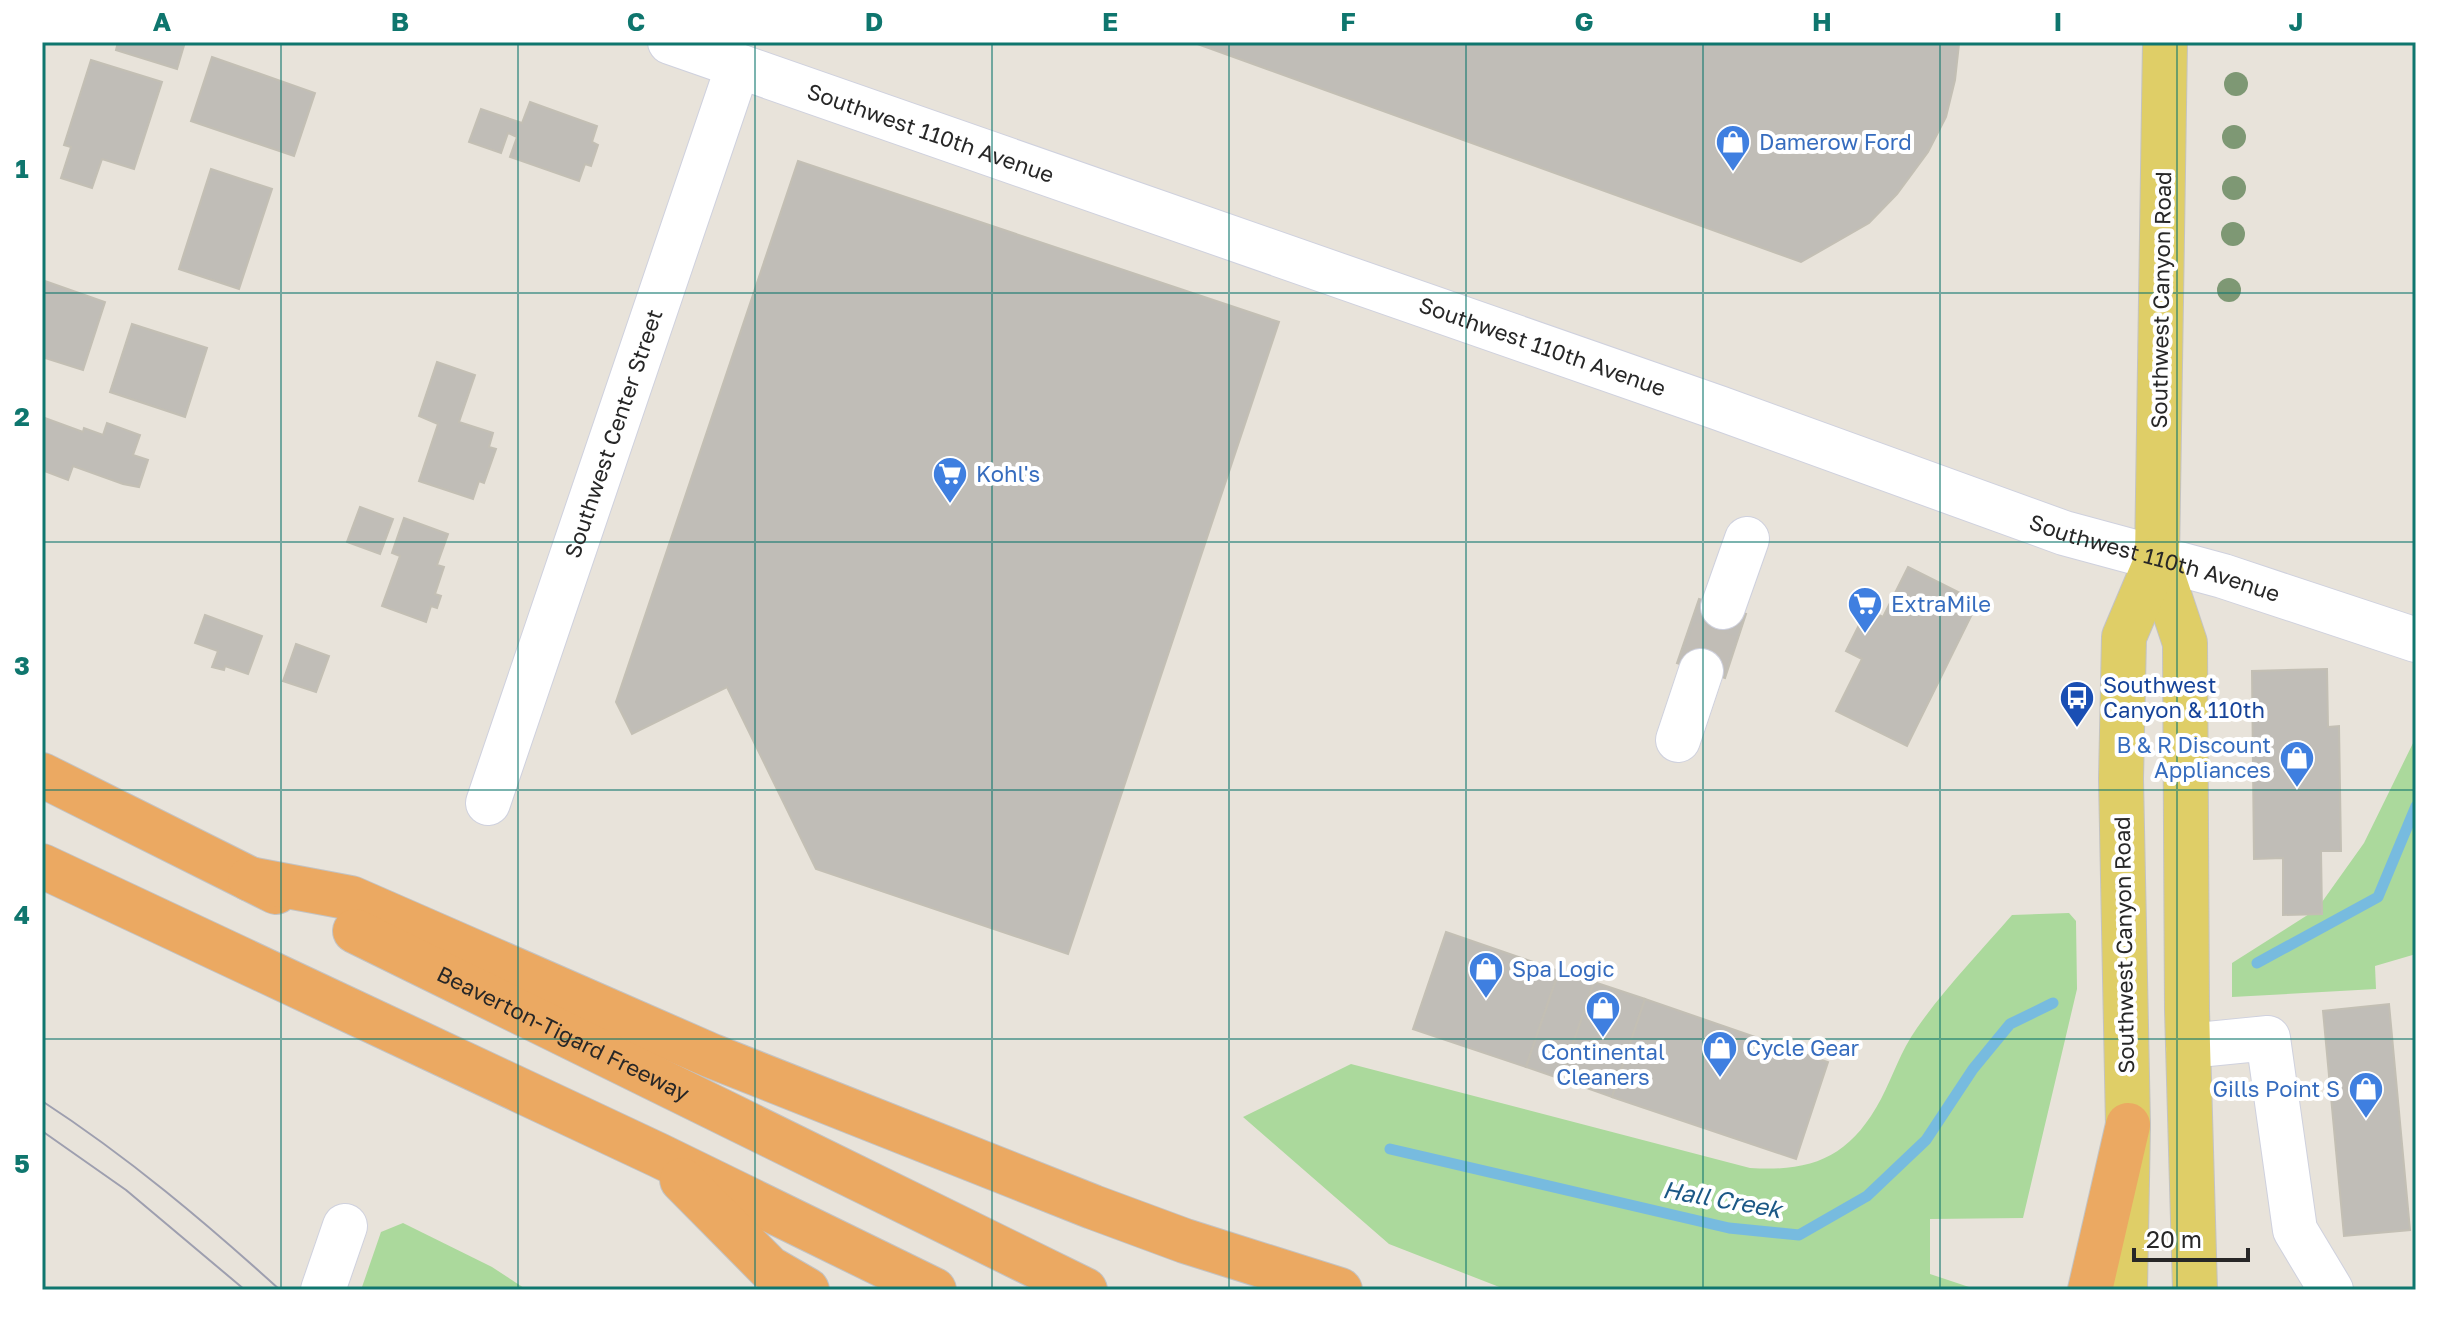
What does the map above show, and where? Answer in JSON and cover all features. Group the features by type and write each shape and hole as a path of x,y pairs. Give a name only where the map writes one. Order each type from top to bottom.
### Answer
{"highway":[{"name":"Beaverton-Tigard Freeway","path":"42,775 1085,1290"},
{"path":"42,866 658,1155 934,1290"},
{"path":"250,879 351,898 712,1056 815,1097 1132,1221 1340,1290"},
{"path":"2090,1290 2128,1125"},
{"path":"658,1155 769,1268 807,1290"}],"main road":[{"name":"Southwest Canyon Road","path":"2165,42 2157,559 2185,643 2188,1046 2195,1290"},
{"name":"Southwest Canyon Road","path":"2125,1290 2128,1125 2121,779 2124,637 2157,559"}],"street":[{"name":"Southwest 110th Avenue","path":"670,42 1719,408 2064,533 2223,576 2416,640"},
{"name":"Southwest Center Street","path":"488,803 738,66"},
{"path":"1723,607 1747,539"},
{"path":"1678,740 1701,671"},
{"path":"2188,1046 2268,1038 2295,1230 2331,1290"},
{"path":"323,1290 345,1226"}],"green space":[{"path":"2416,737 2416,954 2375,966 2376,989 2232,997 2232,963 2317,909 2364,843"},
{"path":"2069,913 2076,921 2077,989 2023,1218 1930,1219 1930,1274 1978,1290 1507,1290 1389,1244 1243,1117 1351,1064 1750,1168 1772,1169 1811,1163 1843,1147 1869,1119 1917,1028 2012,915"},
{"path":"403,1223 492,1267 527,1290 361,1290 381,1232"}],"building":[{"path":"118,42 185,42 177,69 116,50"},
{"name":"Damerow Ford","path":"1192,42 1959,44 1946,117 1928,152 1897,194 1869,223 1801,262"},
{"path":"212,57 315,93 294,156 191,121"},
{"path":"91,60 162,82 134,169 102,159 92,188 61,178 71,147 64,145"},
{"path":"530,102 597,126 592,142 598,145 591,166 585,164 579,181 510,157 517,137 508,133 501,153 469,142 481,109 522,123"},
{"name":"Kohl's","path":"798,161 1279,322 1068,954 816,869 727,687 632,734 616,702"},
{"path":"211,169 272,189 239,289 179,269"},
{"path":"42,280 105,302 83,370 42,357"},
{"path":"132,324 207,348 185,417 110,392"},
{"path":"437,362 475,375 459,422 493,433 489,447 496,449 484,483 479,481 473,499 419,481 438,424 419,416"},
{"path":"42,417 83,432 84,428 103,435 107,423 140,435 133,455 148,460 139,487 73,466 68,480 42,470"},
{"path":"360,507 393,519 380,554 347,542"},
{"path":"404,518 448,534 437,565 444,567 435,594 441,596 437,608 431,606 426,622 382,606 400,556 392,553"},
{"path":"1908,567 1978,602 1907,746 1836,711 1862,659 1846,651 1867,609 1883,617"},
{"path":"1699,599 1746,614 1725,678 1677,663"},
{"path":"205,615 262,636 248,674 225,666 224,670 212,667 218,651 195,643"},
{"path":"296,644 329,656 316,692 283,681"},
{"name":"B & R Discount Appliances","path":"2327,669 2328,727 2339,726 2341,851 2321,851 2322,914 2283,915 2283,858 2254,859 2252,671"},
{"name":"Spa Logic","path":"1446,932 1559,971 1526,1067 1413,1029"},
{"path":"1559,971 1594,982 1561,1079 1526,1067"},
{"name":"Continental Cleaners","path":"1594,982 1645,999 1612,1097 1561,1079"},
{"name":"Cycle Gear","path":"1645,999 1828,1062 1796,1159 1612,1097"},
{"name":"Gills Point S","path":"2389,1004 2410,1230 2344,1236 2323,1011"}],"waterway":[{"name":"Hall Creek","path":"2257,963 2378,897 2416,806"},
{"name":"Hall Creek","path":"1390,1149 1729,1228 1799,1235 1867,1196 1926,1140 1973,1069 2010,1024 2053,1003"}],"tunnel":[{"path":"1701,671 1723,607"}],"tram line":[{"path":"42,1101 165,1191 280,1290"},
{"path":"42,1131 126,1190 245,1290"}],"place":[{"name":"Damerow Ford","path":"1733,173"},
{"name":"Kohl's","path":"950,505"},
{"name":"ExtraMile","path":"1865,635"},
{"name":"Southwest Canyon & 110th","path":"2077,729"},
{"name":"B & R Discount Appliances","path":"2297,789"},
{"name":"Spa Logic","path":"1486,1000"},
{"name":"Continental Cleaners","path":"1603,1039"},
{"name":"Cycle Gear","path":"1720,1079"},
{"name":"Gills Point S","path":"2366,1120"}]}
